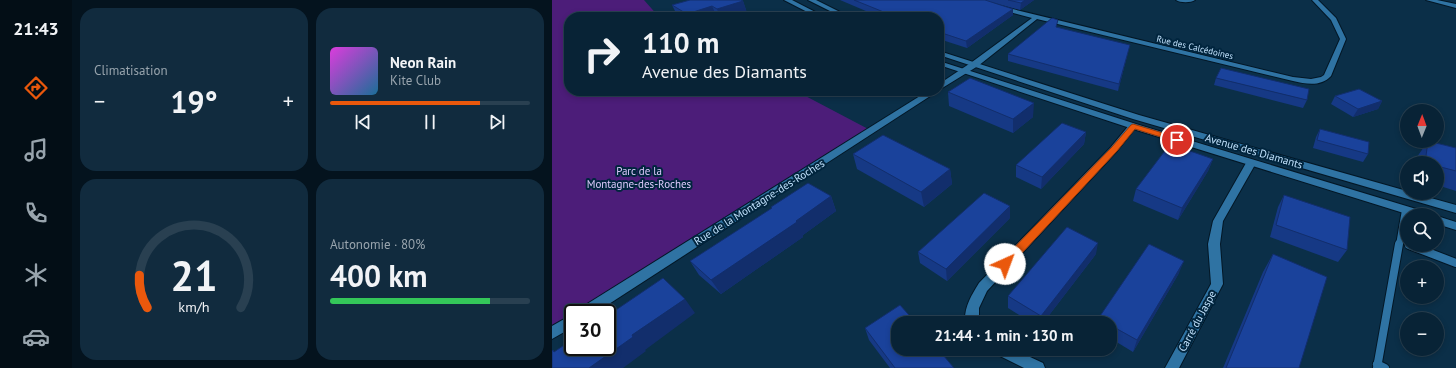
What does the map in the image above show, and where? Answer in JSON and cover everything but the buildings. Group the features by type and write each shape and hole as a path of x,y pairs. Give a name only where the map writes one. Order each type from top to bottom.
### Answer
{"street":[{"path":"787,0 810,12"},
{"path":"811,0 836,12"},
{"path":"1179,0 1192,0"},
{"name":"Rue des Calcédoines","path":"992,6 1035,18 1293,79 1316,81 1324,80 1327,76 1343,39 1334,19 1315,0"},
{"path":"1429,0 1456,6"},
{"path":"944,85 975,64 1035,18"},
{"name":"Avenue des Diamants","path":"944,55 1136,117 1456,210"},
{"name":"Avenue des Diamants","path":"944,65 1133,126 1400,208"},
{"name":"Rue de la Montagne-des-Roches","path":"598,304 926,96"},
{"path":"971,316 970,312 974,302 983,287 1114,149 1133,126"},
{"name":"Carré du Jaspe","path":"1172,368 1218,284 1214,244 1218,221 1251,162"},
{"path":"1444,222 1456,226"},
{"path":"552,333 564,326"},
{"path":"1013,356 1038,368"}],"lane":[{"path":"1380,367 1400,236"},
{"path":"1427,252 1456,263"}],"green space":[{"name":"Parc de la Montagne-des-Roches","path":"552,0 644,0 655,12 564,12 564,96 806,96 872,131 598,304 564,304 564,326 552,333"}],"route":[{"path":"1005,264 1114,149 1133,126 1177,140"}]}
